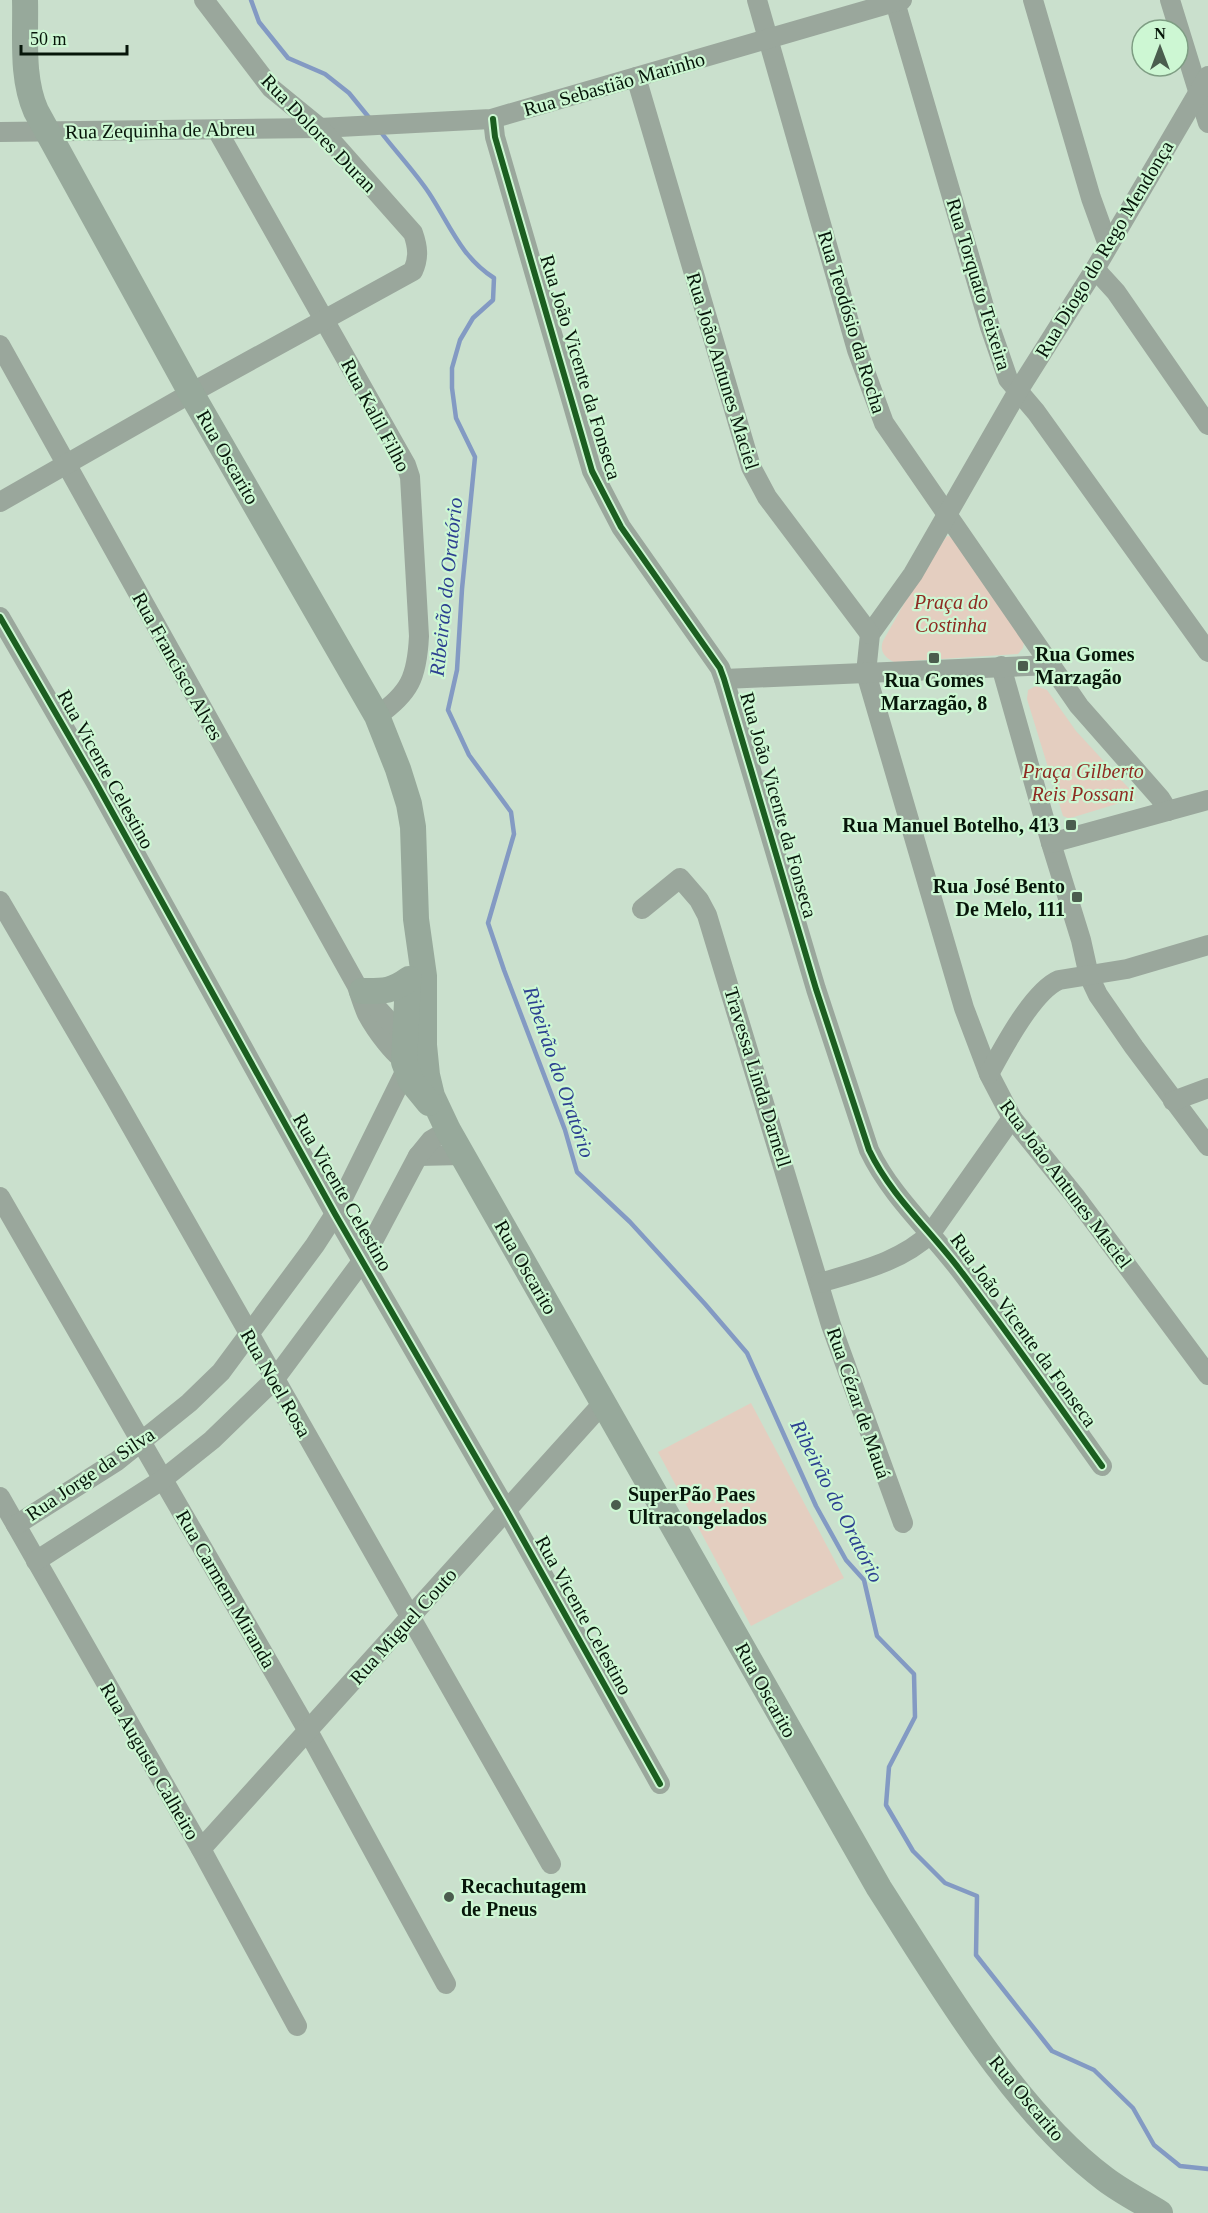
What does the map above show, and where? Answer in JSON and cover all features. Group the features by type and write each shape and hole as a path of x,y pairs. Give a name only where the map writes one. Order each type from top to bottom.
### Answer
{"main road":[{"name":"Rua Oscarito","path":"25,0 26,74 36,111 191,393 377,716 410,804 413,827 416,920 424,976 413,1056"},
{"name":"Rua Oscarito","path":"416,920 409,979 413,1056 418,1091 444,1122 879,1888 974,2032 1019,2094 1067,2146 1105,2179 1160,2213"},
{"path":"360,989 383,992 409,979"}],"street":[{"name":"Rua Dolores Duran","path":"204,0 271,88 320,128 413,233 418,253 413,271 325,321"},
{"name":"Rua Teodósio da Rocha","path":"757,0 857,350 884,423 1079,706 1146,782 1168,811"},
{"path":"1033,0 1091,198 1108,245"},
{"path":"1170,0 1203,84 1208,123"},
{"name":"Rua Sebastião Marinho","path":"320,128 493,119 898,1"},
{"name":"Rua Torquato Teixeira","path":"898,1 990,327 1008,379 1208,652"},
{"name":"Rua João Antunes Maciel","path":"636,77 751,467 767,497 870,634"},
{"name":"Rua Diogo do Rego Mendonça","path":"866,673 870,634 913,574 1018,391 1095,269 1203,84"},
{"name":"Rua João Vicente da Fonseca","path":"493,119 495,137 592,471 621,527 720,668 823,1010 869,1150 895,1195 932,1233 1102,1466"},
{"name":"Rua Zequinha de Abreu","path":"0,132 320,128"},
{"name":"Rua Kalil Filho","path":"217,130 406,465 410,477 419,636 418,654 414,672 405,692 398,702 377,716"},
{"path":"1095,269 1116,292 1208,425"},
{"path":"0,502 191,393 325,321"},
{"name":"Rua Francisco Alves","path":"0,345 360,989 390,1022 413,1056"},
{"name":"Rua Vicente Celestino","path":"0,617 95,781 335,1214 507,1511 660,1784"},
{"path":"724,679 1051,665"},
{"path":"1001,666 1081,940 1089,976 1098,995 1208,1146"},
{"name":"Rua João Antunes Maciel","path":"866,673 964,1008 989,1074 1012,1118 1075,1196 1208,1375"},
{"path":"1051,843 1070,840 1156,813 1208,800"},
{"name":"Travessa Linda Darnell","path":"642,909 680,878 699,900 707,915 820,1283"},
{"name":"Rua Noel Rosa","path":"0,901 114,1096 550,1864"},
{"path":"989,1074 1016,1028 1042,991 1050,984 1059,980 1126,969 1208,945"},
{"name":"Rua Francisco Alves","path":"360,989 366,1012 382,1037 413,1056"},
{"name":"Rua Jorge da Silva","path":"16,1525 117,1461 189,1403 221,1372 315,1245 335,1214 413,1056"},
{"path":"1173,1101 1208,1088"},
{"path":"820,1283 894,1259 915,1247 932,1233 1012,1118"},
{"path":"36,1562 162,1480 212,1440 274,1380 363,1260 418,1156 444,1122"},
{"path":"418,1156 462,1155"},
{"name":"Rua Carmem Miranda","path":"0,1197 308,1731 446,1984"},
{"name":"Rua Cézar de Mauá","path":"820,1283 831,1325 903,1523"},
{"name":"Rua Miguel Couto","path":"201,1849 604,1402"},
{"name":"Rua Augusto Calheiro","path":"0,1497 201,1849 297,2026"}],"green space":[{"name":"Praça do Costinha","path":"947,536 953,537 1024,642 1018,654 894,662 884,654 883,641 922,572"},
{"name":"Praça Gilberto Reis Possani","path":"1036,686 1047,690 1076,731 1136,798 1074,817 1063,816 1027,699 1028,690"},
{"path":"751,1403 844,1578 751,1626 658,1452"}],"waterway":[{"name":"Ribeirão do Oratório","path":"251,0 259,22 288,58 325,74 349,93 371,120"},
{"name":"Ribeirão do Oratório","path":"380,131 424,185 464,250 494,278 493,300 473,318 460,340 452,368 456,418 475,457 462,589 457,670 448,710 469,755 511,812 514,834 488,923 565,1130 577,1172 630,1222 747,1353 816,1506 846,1560 864,1580 877,1636 914,1674 915,1717 889,1767 886,1805 913,1851 945,1883 977,1896 976,1955 1052,2051 1094,2070 1133,2108 1154,2145 1180,2166 1208,2169"}],"cycle path":[{"path":"493,119 495,137 592,471 621,527 720,668 816,989 869,1150 888,1182 978,1294 1102,1466"},
{"path":"0,617 95,781 335,1214 507,1511 660,1784"}],"place":[{"name":"Rua Gomes Marzagão, 8","path":"934,658"},
{"name":"Rua Gomes Marzagão","path":"1023,666"},
{"name":"Rua Manuel Botelho, 413","path":"1071,825"},
{"name":"Rua José Bento De Melo, 111","path":"1077,897"},
{"name":"SuperPão Paes Ultracongelados","path":"616,1505"},
{"name":"Recachutagem de Pneus","path":"449,1897"}]}
